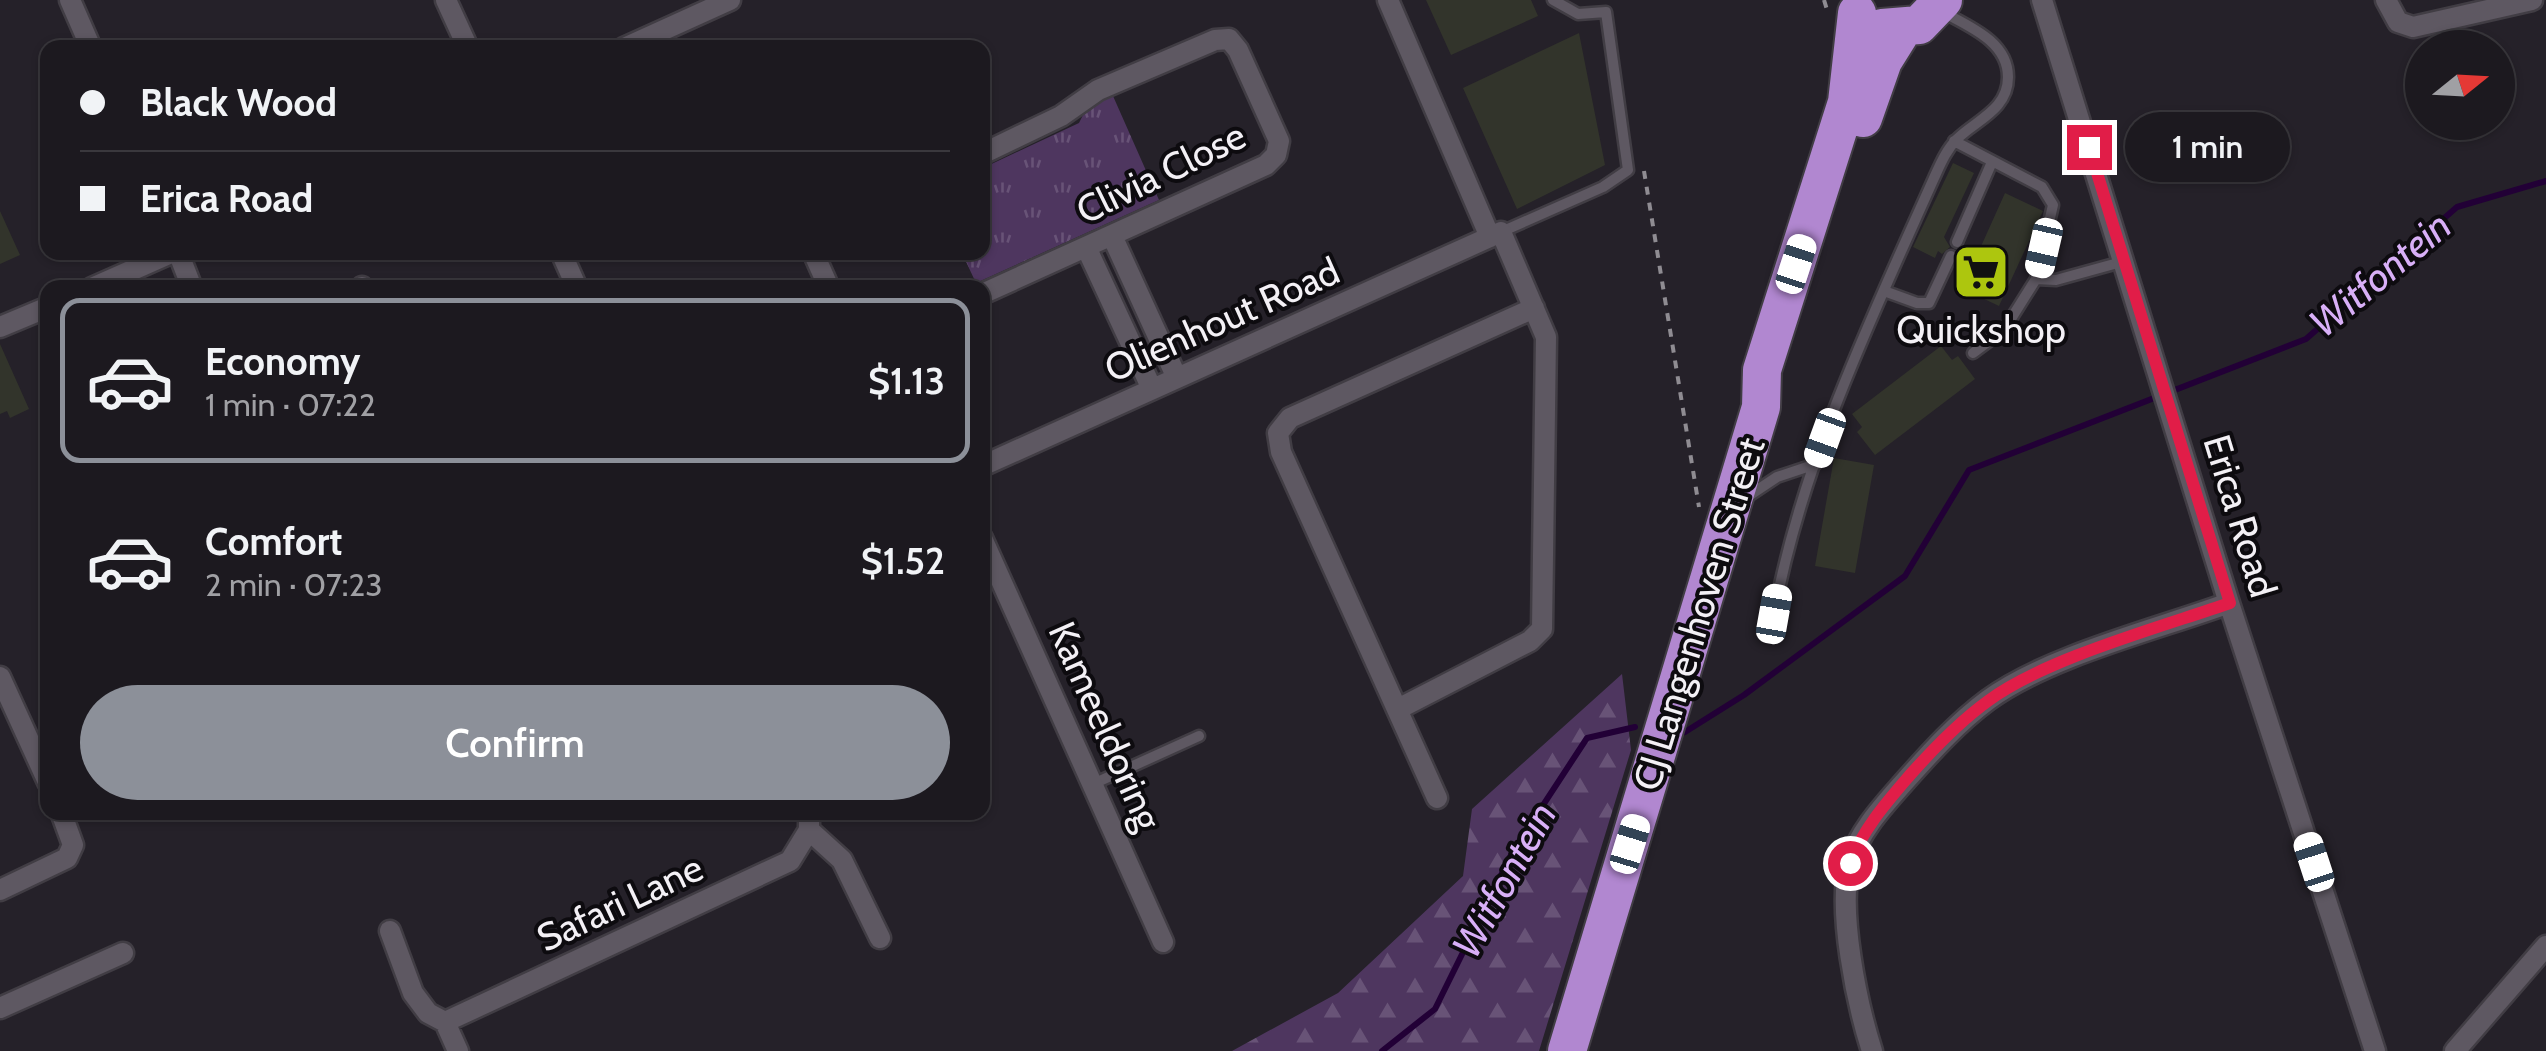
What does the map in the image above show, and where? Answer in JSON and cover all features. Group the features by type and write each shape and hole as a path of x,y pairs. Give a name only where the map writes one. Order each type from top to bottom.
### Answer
{"highway":[{"path":"1846,4 1883,28 1903,29 1926,20 1940,4"},
{"name":"CJ Langenhoven Street","path":"1761,407 1762,370 1852,80 1846,4"},
{"name":"CJ Langenhoven Street","path":"1567,1051 1761,407 1780,376 1792,342 1874,82 1903,29"}],"street":[{"path":"70,0 88,40"},
{"path":"446,0 464,40"},
{"path":"642,40 730,0"},
{"path":"1388,0 1496,235 1534,308 1546,344 1542,629 1530,641 1398,709"},
{"name":"Erica Road","path":"2042,0 2375,1051"},
{"path":"2386,0 2398,22 2413,27 2532,0"},
{"name":"Clivia Close","path":"990,150 1061,116 1098,90 1201,42 1228,39 1249,72 1276,134 1276,155 1266,165 1087,250 990,291"},
{"name":"Olienhout Road","path":"990,462 1496,235"},
{"path":"1113,238 1177,378"},
{"path":"1087,250 1152,389"},
{"path":"111,280 157,260"},
{"path":"1437,798 1280,452 1278,433 1290,418 1534,308"},
{"path":"0,327 40,310"},
{"name":"Kameeldoring","path":"990,556 1163,942"},
{"path":"1872,1051 1858,994 1847,884 1850,863 1870,824 1932,751 1990,699 2026,677 2230,603"},
{"path":"0,677 7,712 40,768"},
{"path":"0,890 68,858 72,835 65,820"},
{"path":"809,821 842,860 880,938"},
{"name":"Safari Lane","path":"445,1022 763,875 798,853 809,821"},
{"path":"390,931 413,993 428,1014 445,1022 458,1051"},
{"path":"2456,1051 2546,946"},
{"path":"0,1008 124,953"}],"lane":[{"path":"1496,235 1603,187 1628,170 1606,12 1578,14 1554,0"},
{"path":"1774,614 1794,524 1884,291 1954,141 1998,106 2006,88 2007,69 1991,41 1940,4"},
{"path":"1954,141 2042,188 2052,201 2053,213 2036,279 2004,330 1973,352"},
{"path":"1957,242 1992,162"},
{"path":"1884,291 1916,304 1929,303 1951,256"},
{"path":"2036,279 2056,280 2126,260"},
{"path":"1706,591 1752,491 1816,464"},
{"path":"1092,784 1199,736"}],"path":[{"path":"1642,164 1700,513"}],"green space":[{"path":"1113,96 1159,200 983,280 975,280 965,260 990,260 990,165 1079,123 1087,107"},
{"path":"1622,674 1631,750 1539,1051 1232,1051 1338,993 1463,876 1472,809"}],"building":[{"path":"1426,0 1531,0 1538,16 1451,55"},
{"path":"1579,33 1605,165 1517,209 1463,88"},
{"path":"1953,163 1974,173 1944,237 1950,247 1942,254 1938,251 1935,258 1913,247"},
{"path":"2005,193 2043,211 1999,306 1961,288 1971,267 1958,261 1958,251 1964,246 1978,253"},
{"path":"0,211 20,255 0,264"},
{"path":"0,344 29,409 10,418 7,411 0,414"},
{"path":"1941,346 1952,360 1958,356 1975,379 1875,455 1857,432 1862,427 1852,414"},
{"path":"1834,458 1874,465 1855,573 1815,566"}],"waterway":[{"name":"Witfontein","path":"1685,732 1744,695 1905,576 1969,470 2306,339 2457,207 2546,181"},
{"name":"Witfontein","path":"1382,1051 1435,1009 1513,851 1587,738 1635,727"}],"place":[{"name":"Quickshop","path":"1981,272"}],"route":[{"path":"1850,863 1870,824 1896,791 1932,751 1990,699 2026,677 2230,603 2089,147"}]}
